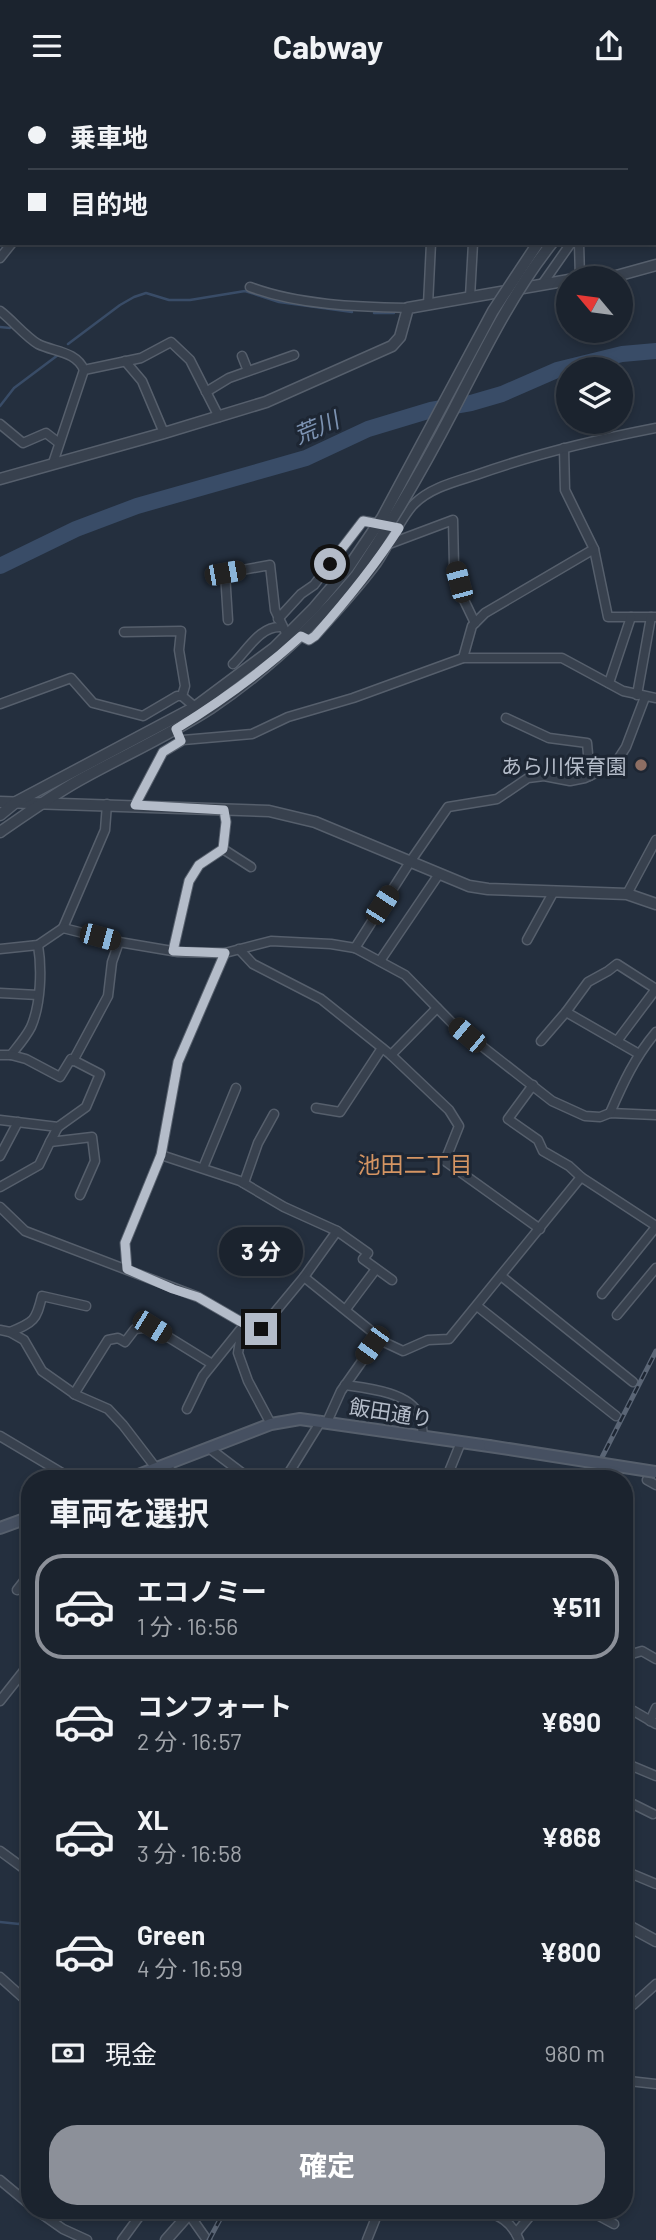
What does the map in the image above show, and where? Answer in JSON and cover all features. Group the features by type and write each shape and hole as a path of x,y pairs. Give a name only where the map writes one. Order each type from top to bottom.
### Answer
{"main road":[{"name":"飯田通り","path":"151,1470 271,1424 300,1419 461,1442 618,1470"},
{"name":"飯田通り","path":"633,1473 652,1476"},
{"path":"0,1528 21,1520"}],"street":[{"path":"428,305 431,245"},
{"path":"470,297 473,245"},
{"path":"233,664 266,630 274,626 283,627 314,608 348,568 388,506 493,311 537,245"},
{"path":"0,832 83,778 176,729 211,707 271,664 301,636 356,576 391,524 504,316 550,245"},
{"path":"543,283 550,269 569,245"},
{"path":"579,245 580,266"},
{"path":"634,271 656,264"},
{"path":"250,287 277,296 356,307 408,308 556,282"},
{"path":"0,479 266,402 392,346 400,337 408,308"},
{"path":"0,311 36,343 72,357 80,362 84,370 53,463"},
{"path":"84,370 141,358 171,342 190,360 219,417"},
{"path":"206,392 229,379 294,355"},
{"path":"242,356 248,372"},
{"path":"125,361 142,381 164,433"},
{"path":"0,423 23,443 46,433 59,443"},
{"path":"301,636 309,640 315,636 355,591 389,544 411,506 423,496 439,487 527,457 656,428"},
{"path":"355,948 448,807 497,799 528,778 544,776 570,781 590,776 615,764 626,747 641,696 653,617 608,617 594,549 565,490 564,448"},
{"path":"389,544 453,520 454,566 463,598 475,623"},
{"path":"0,815 16,802 195,707 274,648 301,594 314,585 363,521 399,528"},
{"path":"399,528 403,539"},
{"path":"463,658 472,626 485,613 594,549"},
{"path":"228,620 225,573 270,565 283,627"},
{"path":"608,684 631,617"},
{"path":"124,632 181,631 179,650 185,686 182,696"},
{"path":"135,805 163,752 181,741 252,734 288,717 353,698 463,658 562,659 623,691 656,698"},
{"path":"0,704 71,678 93,703 143,716 177,696 182,696 195,707"},
{"path":"506,718 548,738 587,743 590,776"},
{"path":"176,729 181,741"},
{"path":"0,802 269,811 315,822 469,886 627,894 656,904"},
{"path":"0,949 38,945 64,927 105,830 107,804"},
{"path":"173,951 189,881 199,865 223,849 226,822 224,810"},
{"path":"627,894 656,840"},
{"path":"223,849 251,867"},
{"path":"380,961 439,874"},
{"path":"527,940 554,891"},
{"path":"64,927 119,942 173,951 225,953 271,941 355,948 405,975 437,1008 483,1048 552,1101 585,1116 655,1112"},
{"path":"74,1061 108,996 112,961 119,942"},
{"path":"11,1055 30,1030 38,995 38,945"},
{"path":"239,949 253,964 321,999 391,1055 449,1110 459,1126 444,1161 540,1229"},
{"path":"127,1269 125,1243 161,1155 178,1062 225,953"},
{"path":"541,1041 588,982 617,964 656,989 617,1041"},
{"path":"0,993 38,995"},
{"path":"391,1055 437,1008"},
{"path":"566,1012 639,1054"},
{"path":"610,1113 626,1076 656,1032"},
{"path":"316,1108 340,1112 382,1048"},
{"path":"0,1055 26,1059 60,1077 71,1059 100,1074 86,1107 58,1127 38,1165 0,1187"},
{"path":"533,1085 508,1119 538,1140 543,1151 656,1226 602,1294"},
{"path":"203,1168 236,1088"},
{"path":"244,1184 258,1143 274,1114"},
{"path":"0,1120 58,1127"},
{"path":"0,1156 18,1122"},
{"path":"50,1142 92,1137 95,1161 80,1195"},
{"path":"161,1155 244,1184 284,1207 337,1231 368,1253 363,1259 392,1280"},
{"path":"304,1276 386,1343 403,1351 428,1340 449,1339 581,1177"},
{"path":"1,1210 24,1231 198,1297 242,1325 261,1329 337,1231"},
{"path":"617,1315 656,1268"},
{"path":"346,1309 376,1269"},
{"path":"501,1276 633,1382"},
{"path":"10,1332 31,1324 37,1317 42,1296 86,1306"},
{"path":"477,1305 616,1416"},
{"path":"187,1409 203,1376 242,1325"},
{"path":"242,1325 238,1353 248,1381 271,1424"},
{"path":"74,1394 108,1340 118,1338 125,1342 135,1329 152,1327 212,1364"},
{"path":"0,1330 24,1340 42,1371 74,1394 107,1409 156,1468"},
{"path":"291,1470 379,1337"},
{"path":"345,1385 383,1391 412,1405 418,1412 423,1436"},
{"path":"0,1436 57,1470"},
{"path":"450,1470 461,1442"},
{"path":"209,1448 238,1470"},
{"path":"168,1463 170,1470"},
{"path":"652,1476 656,1485"},
{"path":"17,1590 21,1585"},
{"path":"633,1654 642,1651 656,1659"},
{"path":"0,1701 21,1674"},
{"path":"633,1711 653,1722 656,1708"},
{"path":"633,1766 656,1776"},
{"path":"633,1804 653,1814"},
{"path":"0,1851 21,1866"},
{"path":"633,1874 656,1884"},
{"path":"633,1928 656,1941"},
{"path":"0,1977 21,1996"},
{"path":"633,2005 656,1984"},
{"path":"633,2082 656,2084"},
{"path":"0,2180 21,2198"},
{"path":"50,2219 63,2229 88,2240"},
{"path":"122,2240 137,2219"},
{"path":"166,2240 182,2219"},
{"path":"192,2219 206,2240"},
{"path":"367,2240 375,2219"},
{"path":"503,2219 518,2236 529,2219"},
{"path":"605,2219 614,2224"}],"waterway":[{"path":"68,344 120,305 146,293 169,300 190,300 245,291 279,302 352,312"},
{"path":"374,313 394,313"},
{"path":"0,327 10,328"},
{"name":"荒川","path":"0,566 76,529 137,506 306,458 368,429 431,410 502,394 557,370 622,354 656,351"},
{"path":"0,406 14,388 58,355"},
{"path":"0,1922 21,1922"}],"railway":[{"path":"596,1470 656,1351"},
{"path":"209,2240 220,2219"}],"place":[{"name":"あら川保育園","path":"641,765"}],"district":[{"name":"池田二丁目","path":"415,1164"}],"route":[{"path":"261,1329 243,1323 198,1297 127,1269 125,1243 161,1155 178,1062 225,953 173,951 189,881 199,865 223,849 226,822 224,810 135,805 163,752 181,741 176,729 271,664 301,636 309,640 315,636 355,591 399,528 363,521 330,564"}]}
